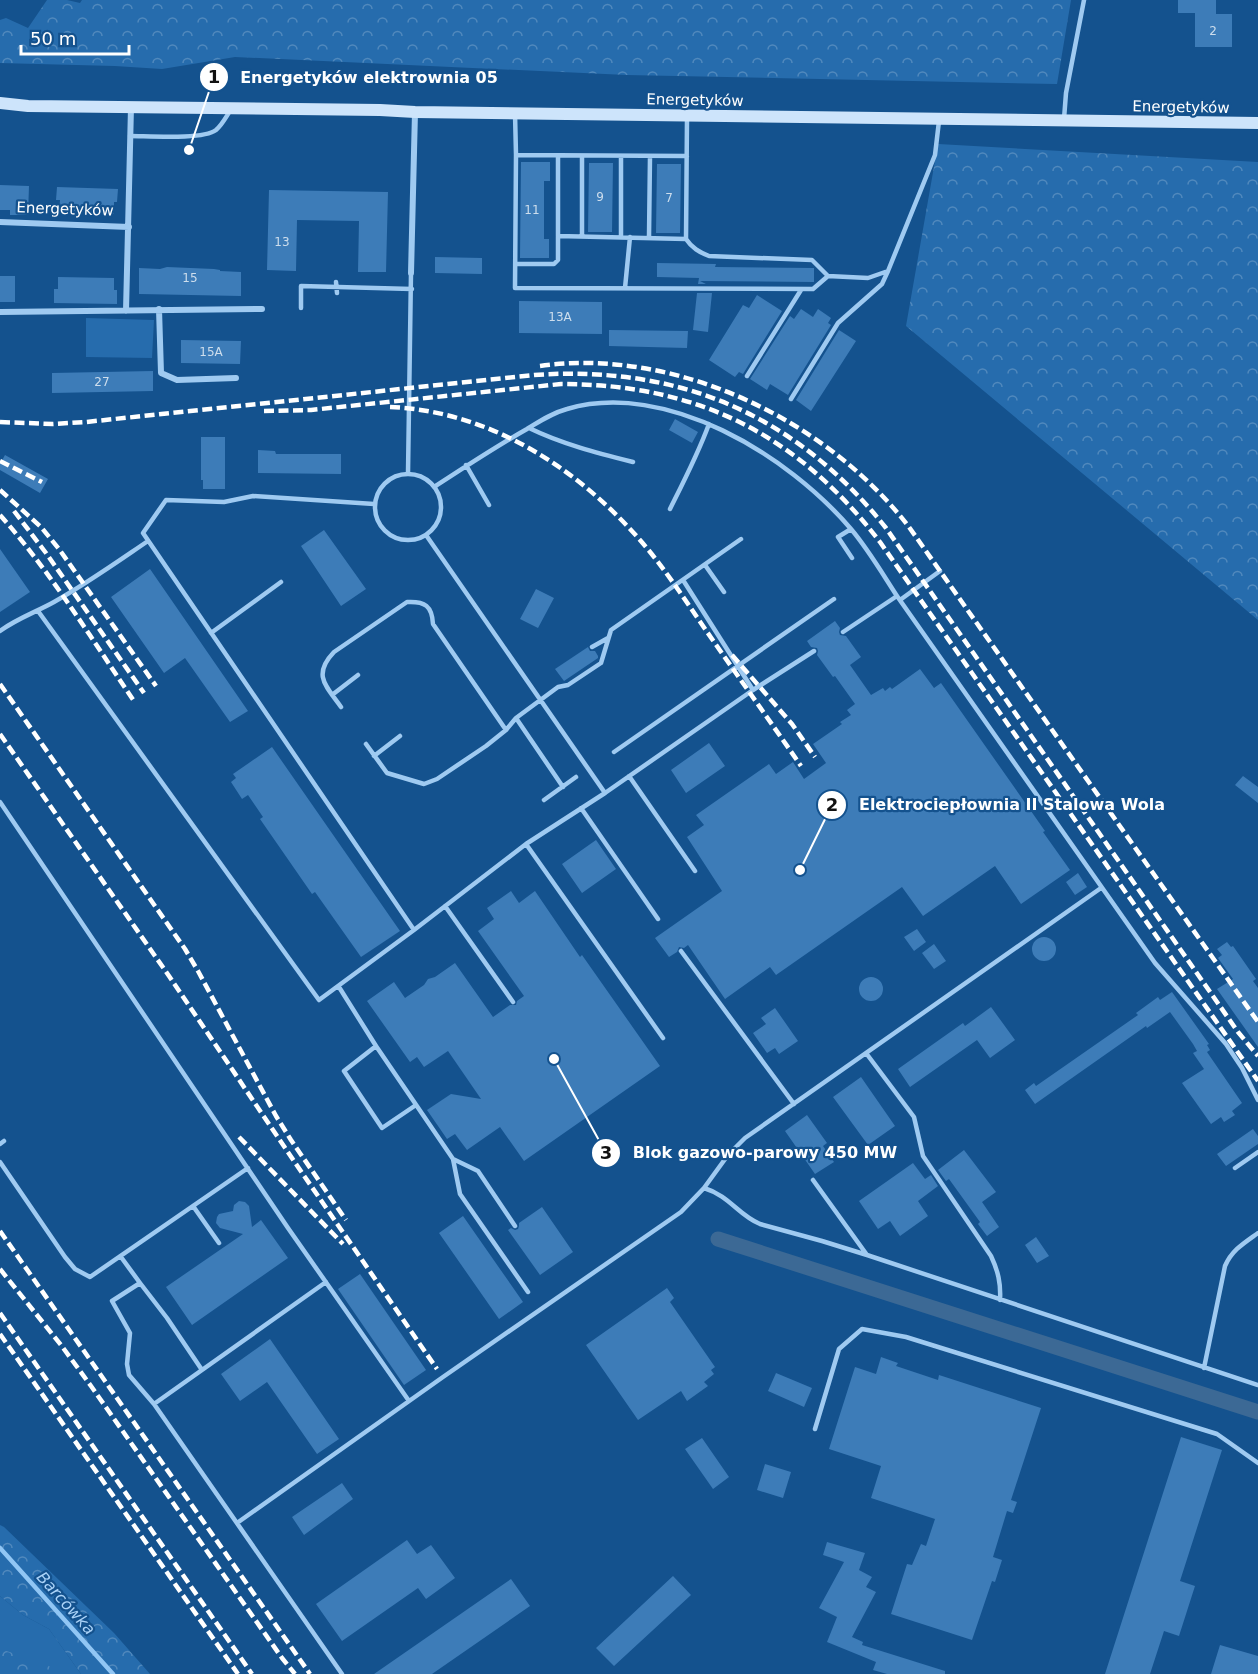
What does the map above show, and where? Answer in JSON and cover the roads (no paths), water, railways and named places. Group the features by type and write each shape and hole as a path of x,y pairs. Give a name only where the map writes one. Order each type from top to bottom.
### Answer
{"main road":[{"name":"Energetyków","path":"0,103 28,106 1258,123"},
{"name":"Energetyków","path":"0,109 28,106"}],"street":[{"name":"Energetyków","path":"126,311 131,107"},
{"path":"411,273 415,112"},
{"name":"Energetyków","path":"0,222 129,227"},
{"path":"159,309 161,373 177,380 237,378"},
{"path":"0,312 262,309"}],"lane":[{"path":"1064,121 1066,97 1084,0"},
{"path":"130,136 209,134 216,130 231,108"},
{"path":"515,113 515,288 813,289 828,276"},
{"path":"687,115 686,239 697,251 709,256 812,260 828,276 868,278 888,271"},
{"path":"791,399 838,323 882,284 935,155 939,118"},
{"path":"516,155 687,156"},
{"path":"515,264 554,264 558,260 558,156"},
{"path":"582,156 582,237"},
{"path":"621,156 621,237"},
{"path":"649,237 650,156"},
{"path":"558,236 686,239"},
{"path":"625,288 630,237"},
{"path":"408,473 411,273"},
{"path":"301,308 301,286 317,284 336,287 412,289"},
{"path":"747,376 801,289"},
{"path":"434,487 544,417 591,403 644,405 668,410 709,424 745,442 779,465 816,494 851,529 865,547 898,598 1155,963 1226,1044 1242,1068 1258,1100"},
{"path":"670,509 690,471 709,424"},
{"path":"529,428 581,449 633,462"},
{"path":"466,465 489,505"},
{"path":"408,473 423,477 434,487 441,501 440,516 437,524 426,535 406,541 386,533 379,525 375,515 376,494 389,479 408,473"},
{"path":"374,504 253,496 224,502 166,500 143,534 414,930"},
{"path":"851,529 838,537 852,558"},
{"path":"426,535 605,793"},
{"path":"366,744 387,773 424,783 437,779 486,746 506,730 516,718 558,687 568,685 601,663 611,630 741,539"},
{"path":"0,631 38,611 148,542"},
{"path":"705,565 724,592"},
{"path":"843,632 940,571"},
{"path":"683,580 753,690"},
{"path":"211,633 281,582"},
{"path":"614,752 834,599"},
{"path":"341,707 322,679 326,661 334,652 407,602 416,602 425,604 432,613 433,624 506,730"},
{"path":"38,611 319,1000 526,844 814,651"},
{"path":"592,647 609,638"},
{"path":"332,695 358,675"},
{"path":"516,718 563,787"},
{"path":"374,756 400,736"},
{"path":"629,776 695,872"},
{"path":"544,800 576,777"},
{"path":"0,802 409,1401"},
{"path":"580,808 658,919"},
{"path":"526,844 663,1038"},
{"path":"237,1523 681,1212 745,1138 1101,888"},
{"path":"445,906 513,1002"},
{"path":"681,951 794,1104"},
{"path":"339,987 453,1160 460,1194 528,1292"},
{"path":"376,1046 344,1071 382,1128 416,1105"},
{"path":"866,1053 914,1117 923,1156 991,1256 998,1271 1001,1288 1000,1300"},
{"path":"1235,1167 1258,1152"},
{"path":"453,1160 478,1171 515,1226"},
{"path":"0,1162 64,1257 75,1269 90,1278 248,1168"},
{"path":"813,1180 867,1256"},
{"path":"704,1188 726,1198 750,1220 1258,1384"},
{"path":"193,1206 219,1243"},
{"path":"1204,1368 1225,1266 1236,1249 1258,1233"},
{"path":"121,1257 167,1317 202,1370"},
{"path":"140,1282 112,1301 130,1333 127,1364 129,1375 154,1404 342,1674"},
{"path":"154,1404 326,1282"},
{"path":"815,1430 839,1349 862,1329 906,1337 1217,1434 1258,1463"}],"waterway":[{"path":"718,1239 1258,1412"},
{"name":"Barcówka","path":"0,1548 113,1674"}],"railway":[{"path":"540,366 592,363 644,368 695,380 745,399 792,424 836,454 875,489 909,527 1258,1022"},
{"path":"0,422 53,424 86,422 534,375 587,374 637,379 685,389 730,405 773,427 813,455 851,488 886,528 1238,1032 1258,1056"},
{"path":"264,411 311,410 561,384 610,386 657,394 700,406 740,422 778,445 814,472 848,504 880,542 1258,1081"},
{"path":"390,407 427,411 462,419 496,432 559,467 588,489 615,513 659,564 801,766"},
{"path":"0,461 42,482"},
{"path":"0,490 41,527 59,549 156,686"},
{"path":"14,511 144,693"},
{"path":"0,515 53,582 134,701"},
{"path":"732,655 792,724 815,757"},
{"path":"0,684 185,949 276,1116 346,1220"},
{"path":"0,734 169,976 437,1369"},
{"path":"239,1137 343,1244"},
{"path":"0,1231 310,1674"},
{"path":"0,1269 91,1386 295,1674"},
{"path":"0,1313 252,1674"},
{"path":"0,1334 238,1674"}],"place":[{"name":"Energetyków elektrownia 05","path":"189,150"},
{"name":"Elektrociepłownia II Stalowa Wola","path":"800,870"},
{"name":"Blok gazowo-parowy 450 MW","path":"554,1059"}]}
